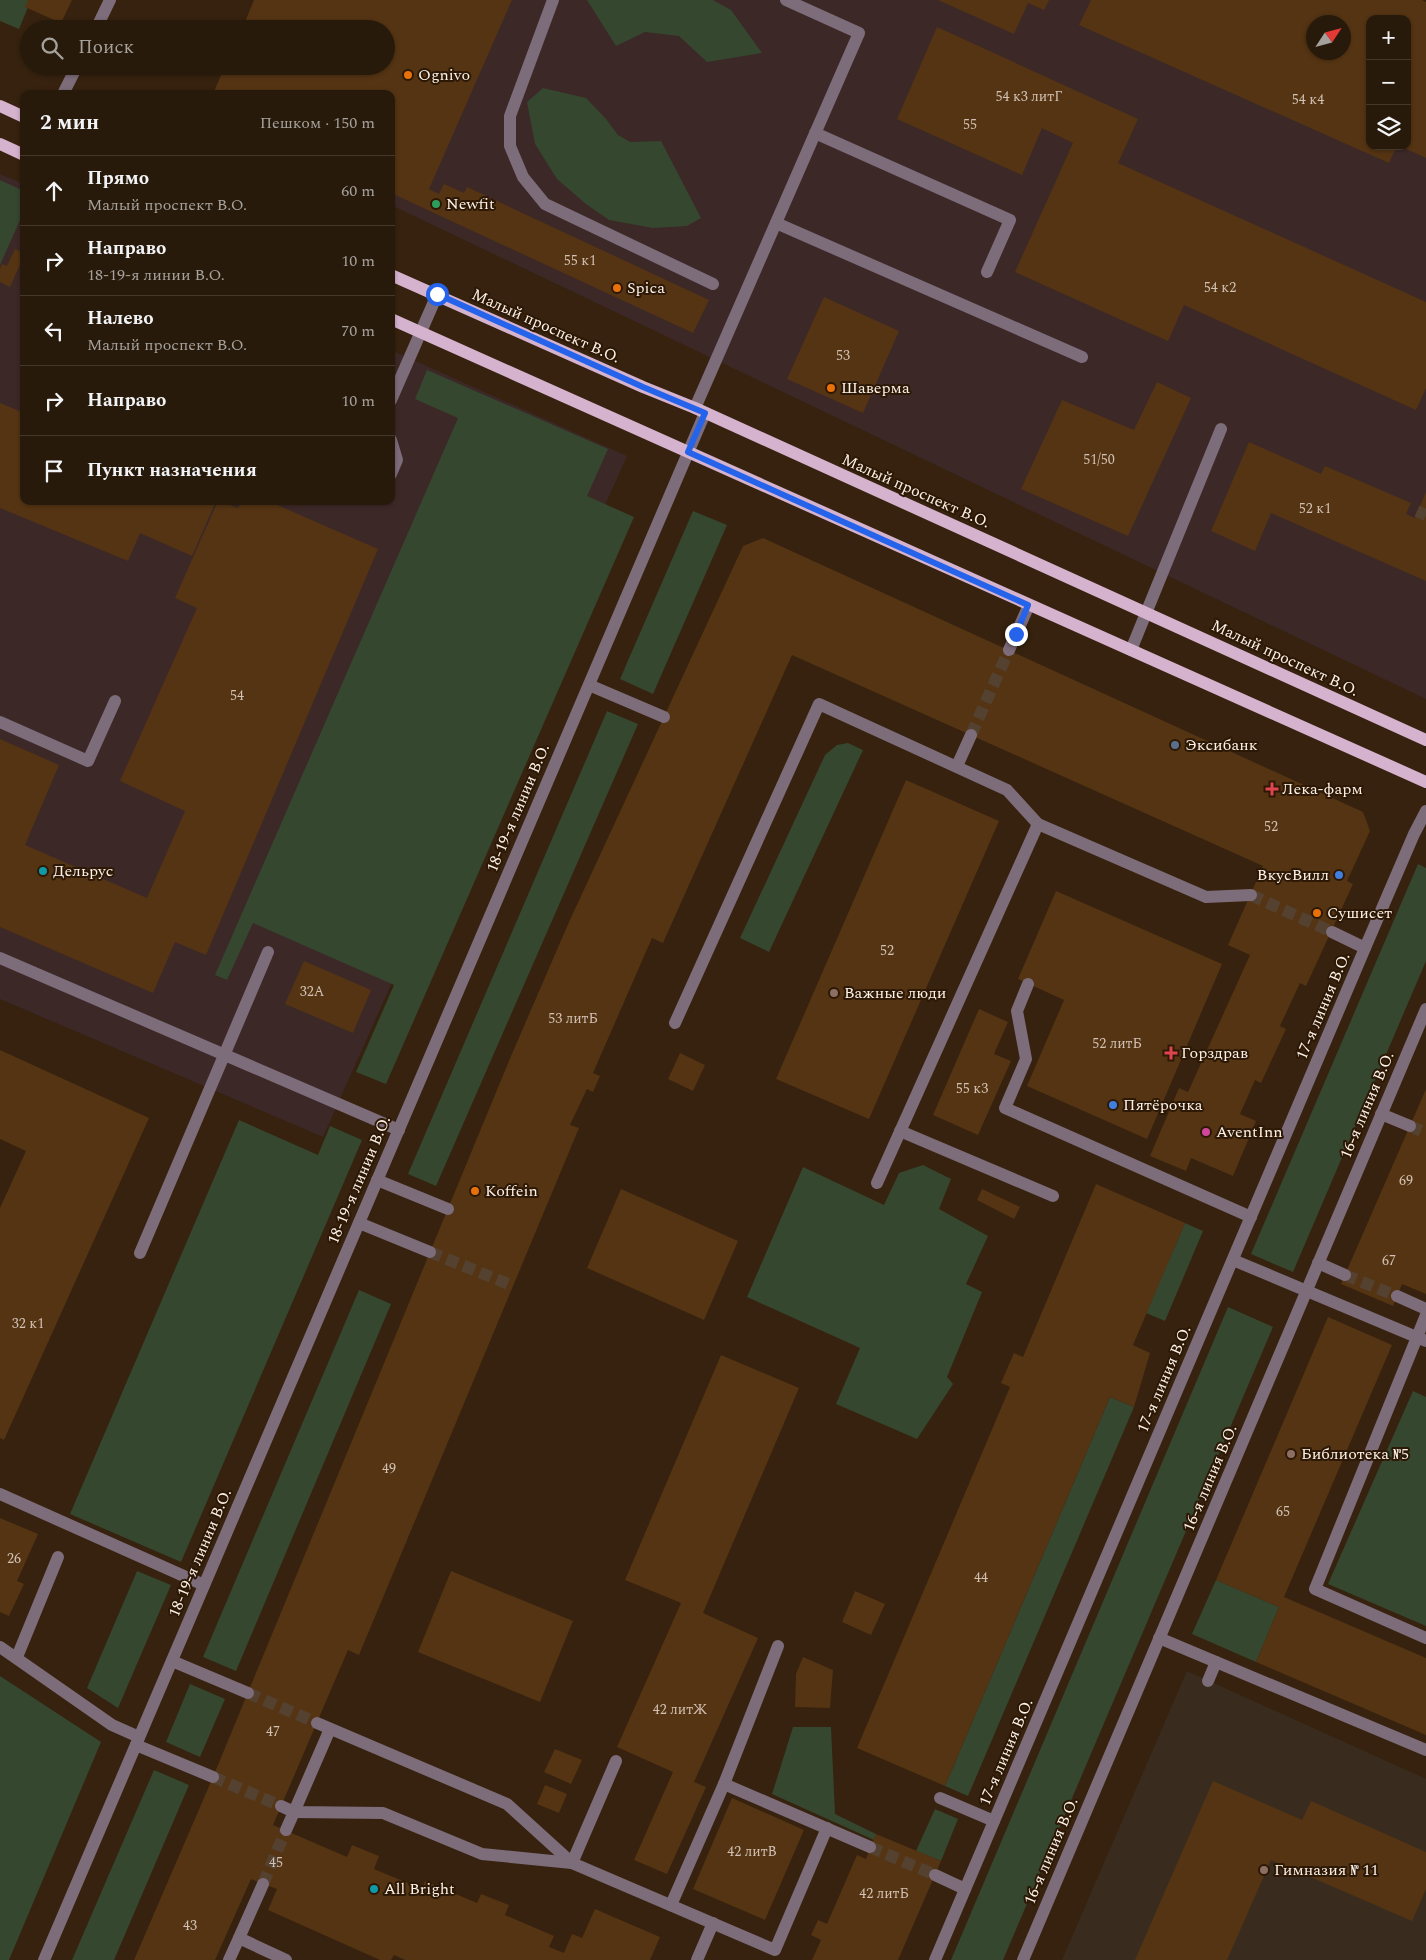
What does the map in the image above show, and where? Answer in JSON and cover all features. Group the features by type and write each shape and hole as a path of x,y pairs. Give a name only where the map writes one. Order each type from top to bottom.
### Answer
{"main road":[{"path":"0,106 20,115"},
{"path":"0,144 20,153"},
{"name":"Малый проспект В.О.","path":"395,277 700,411 1426,740"},
{"path":"395,321 1426,782"}],"street":[{"path":"100,20 110,0"},
{"path":"552,0 510,116 510,146 523,177 545,204 713,284"},
{"name":"18-19-я линии В.О.","path":"44,1960 688,452 700,411 776,223 859,33 786,0"},
{"path":"65,90 72,75"},
{"path":"815,134 1010,220 987,272"},
{"path":"776,223 1082,357"},
{"path":"395,391 437,294"},
{"path":"1131,650 1148,613 1157,585 1221,429"},
{"path":"1009,650 1028,605"},
{"path":"588,685 664,717"},
{"path":"0,722 88,761 115,701"},
{"path":"675,1023 819,704 1007,790 1038,824 1206,897 1251,895"},
{"path":"958,766 971,735"},
{"name":"17-я линия В.О.","path":"935,1960 1365,948 1414,834 1426,811"},
{"path":"877,1183 1038,824"},
{"path":"1332,932 1365,948"},
{"path":"140,1254 268,952"},
{"path":"0,958 399,1130"},
{"path":"1028,984 1017,1011 1026,1059 1005,1108 1251,1217"},
{"name":"16-я линия В.О.","path":"1022,1960 1426,1008"},
{"path":"1381,1114 1410,1126"},
{"path":"900,1131 1053,1196"},
{"path":"377,1180 448,1209"},
{"path":"359,1223 430,1252"},
{"path":"1233,1260 1306,1292 1422,1338"},
{"path":"1318,1263 1345,1274"},
{"path":"1397,1296 1426,1309"},
{"path":"1426,1315 1422,1338 1315,1589 1426,1638"},
{"path":"0,1494 204,1585"},
{"path":"17,1658 58,1557"},
{"path":"1159,1638 1426,1750"},
{"path":"672,1905 724,1784 778,1646"},
{"path":"0,1647 137,1741 213,1777"},
{"path":"172,1661 248,1693"},
{"path":"1208,1681 1216,1662"},
{"path":"317,1723 507,1804 572,1863"},
{"path":"286,1830 330,1729"},
{"path":"572,1863 616,1762"},
{"path":"724,1784 870,1847"},
{"path":"940,1798 994,1821"},
{"path":"281,1806 294,1812 382,1814 482,1854 572,1863 775,1950 827,1828"},
{"path":"934,1875 965,1888"},
{"path":"230,1960 262,1884"},
{"path":"697,1960 713,1923"},
{"path":"239,1938 286,1960"}],"shaded area":[{"path":"370,0 1330,0 1366,17 1366,150 1411,150 1411,125 1426,44 1426,699 395,207 395,90 390,90 388,75 395,75 395,20 381,20"},
{"path":"0,174 20,182 20,505 395,505 395,352 627,456 323,1137 0,999"},
{"name":"Гимназия № 11","path":"1187,1671 1426,1779 1426,1960 1062,1960"}],"green space":[{"path":"0,0 31,0 23,20 20,20 19,29 0,21"},
{"path":"587,0 713,0 731,10 762,53 707,62 679,36 645,32 616,46"},
{"path":"543,88 586,98 618,135 630,142 661,141 701,218 687,226 653,228 609,220 586,204 557,179 535,144 527,102"},
{"path":"0,180 20,189 20,220 0,265"},
{"path":"427,370 608,449 587,496 634,517 386,1084 356,1072 394,985 253,923 227,980 215,975 458,418 415,399"},
{"path":"693,511 727,525 653,694 620,679"},
{"path":"607,711 638,724 436,1186 408,1174"},
{"path":"848,743 863,750 769,952 740,938 825,755 837,745"},
{"path":"1418,864 1426,868 1426,961 1293,1272 1251,1254"},
{"path":"239,1120 318,1155 330,1126 362,1140 181,1562 70,1514"},
{"path":"923,1165 951,1179 939,1209 988,1236 966,1284 982,1292 947,1377 953,1384 917,1439 836,1404 860,1348 747,1297 803,1167 884,1205 899,1173"},
{"path":"1185,1223 1203,1231 1165,1321 1146,1313"},
{"path":"359,1290 391,1304 236,1671 203,1657"},
{"path":"1228,1307 1273,1327 1003,1960 951,1960"},
{"path":"1413,1391 1426,1397 1426,1626 1328,1584"},
{"path":"1110,1397 1134,1407 968,1796 945,1786"},
{"path":"137,1571 171,1585 118,1708 87,1688"},
{"path":"1216,1580 1279,1607 1256,1662 1192,1634"},
{"path":"0,1676 101,1742 9,1960 0,1960"},
{"path":"190,1684 225,1699 200,1757 166,1742"},
{"path":"793,1727 831,1727 835,1814 876,1834 874,1840 772,1794"},
{"path":"154,1770 189,1785 114,1960 72,1960"},
{"path":"935,1809 958,1819 941,1861 916,1851"}],"building":[{"path":"28,0 72,0 62,20 54,20 25,7"},
{"path":"254,0 512,0 429,189 439,194 444,184 464,193 467,187 709,300 693,333 395,195 395,90 215,90 221,75 395,75 395,20 246,20"},
{"path":"938,0 1049,0 1044,10 1028,3 1014,34"},
{"path":"1091,0 1422,0 1426,2 1426,158 1409,150 1411,150 1411,15 1366,15 1366,150 1395,150 1389,163 1079,25"},
{"path":"937,27 1138,119 1118,163 1426,302 1426,388 1416,410 1184,305 1168,341 1015,272 1073,143 1042,128 1022,175 897,119"},
{"path":"15,249 20,251 20,265 10,287 0,282 2,264 7,266"},
{"path":"824,297 899,331 863,413 787,379"},
{"path":"1157,382 1191,398 1128,536 1021,489 1062,400 1134,430"},
{"path":"0,403 20,411 20,505 214,505 192,556 140,533 128,561 0,508"},
{"path":"1249,442 1321,474 1325,466 1411,503 1406,514 1415,518 1426,492 1426,581 1271,513 1255,551 1211,531"},
{"path":"216,505 229,505 238,508 239,505 277,505 378,549 206,955 175,942 153,993 0,927 0,739 59,765 25,845 147,898 185,811 120,781 197,608 175,598"},
{"path":"763,538 1363,812 1370,831 1347,881 1353,884 1306,986 1300,983 1280,1026 1286,1029 1261,1083 1255,1080 1240,1114 1256,1121 1233,1176 1191,1158 1186,1171 1150,1156 1179,1088 1188,1092 1250,955 1228,945 1263,866 792,655 663,943 652,938 593,1073 600,1076 593,1092 587,1089 570,1125 579,1128 359,1655 348,1650 273,1825 347,1857 352,1845 379,1856 374,1869 422,1889 425,1881 477,1903 481,1894 509,1905 505,1915 554,1936 549,1947 564,1953 572,1934 582,1938 595,1909 660,1937 650,1960 405,1960 394,1955 391,1960 380,1960 268,1910 277,1889 251,1879 215,1960 134,1960 213,1777 511,1056 569,922 743,546"},
{"path":"906,780 999,821 869,1119 776,1079"},
{"path":"1056,891 1222,964 1147,1139 1027,1086 1064,1000 1018,979"},
{"path":"304,961 371,990 353,1033 285,1004"},
{"path":"979,1009 1008,1022 994,1054 1011,1061 978,1135 933,1115"},
{"path":"0,1050 149,1118 4,1440 0,1438 0,1208 26,1151 0,1139"},
{"path":"680,1053 705,1065 693,1091 668,1079"},
{"path":"1426,1089 1426,1294 1402,1284 1393,1306 1341,1284"},
{"path":"1096,1184 1185,1223 1133,1345 1150,1353 1134,1407 1110,1397 945,1786 857,1748 1010,1387 1001,1383 1014,1353 1023,1357"},
{"path":"621,1189 738,1241 704,1320 587,1268"},
{"path":"982,1189 1020,1207 1014,1219 977,1200"},
{"path":"1328,1317 1392,1345 1284,1597 1426,1658 1426,1735 1256,1662 1279,1607 1216,1580"},
{"path":"721,1355 799,1388 703,1613 758,1638 694,1782 706,1787 667,1874 634,1860 673,1772 617,1747 681,1603 625,1580"},
{"path":"0,1518 38,1534 17,1581 24,1584 9,1616 0,1612"},
{"path":"451,1571 573,1621 540,1702 418,1652"},
{"path":"855,1591 885,1604 871,1635 842,1622"},
{"path":"803,1657 833,1670 830,1708 795,1707 796,1674"},
{"path":"555,1749 582,1760 571,1784 544,1772"},
{"path":"1213,1781 1302,1820 1311,1801 1426,1852 1426,1889 1412,1921 1271,1860 1227,1960 1135,1960"},
{"path":"545,1785 567,1794 559,1813 537,1804"},
{"path":"732,1798 804,1830 765,1920 693,1889"},
{"path":"876,1834 941,1861 898,1960 812,1960 821,1940 811,1935 818,1920 827,1924 857,1855 866,1859"}],"tunnel":[{"path":"1417,511 1426,515"},
{"path":"971,735 1009,650"},
{"path":"1251,895 1332,932"},
{"path":"1410,1126 1426,1133"},
{"path":"430,1252 513,1286"},
{"path":"1345,1275 1397,1296"},
{"path":"248,1693 317,1723"},
{"path":"213,1777 281,1806"},
{"path":"263,1884 286,1830"},
{"path":"870,1847 935,1875"}],"place":[{"name":"Ognivo","path":"408,75"},
{"name":"Newfit","path":"436,204"},
{"name":"Spica","path":"617,288"},
{"name":"Шаверма","path":"831,388"},
{"name":"Эксибанк","path":"1175,745"},
{"name":"Лека-фарм","path":"1272,789"},
{"name":"Дельрус","path":"43,871"},
{"name":"ВкусВилл","path":"1339,875"},
{"name":"Сушисет","path":"1317,913"},
{"name":"Важные люди","path":"834,993"},
{"name":"Горздрав","path":"1171,1053"},
{"name":"Пятёрочка","path":"1113,1105"},
{"name":"AventInn","path":"1206,1132"},
{"name":"Koffein","path":"475,1191"},
{"name":"Библиотека №5","path":"1291,1454"},
{"name":"Гимназия № 11","path":"1264,1870"},
{"name":"All Bright","path":"374,1889"}],"route":[{"path":"437,294 705,413 688,452 1028,605 1016,634"}]}
